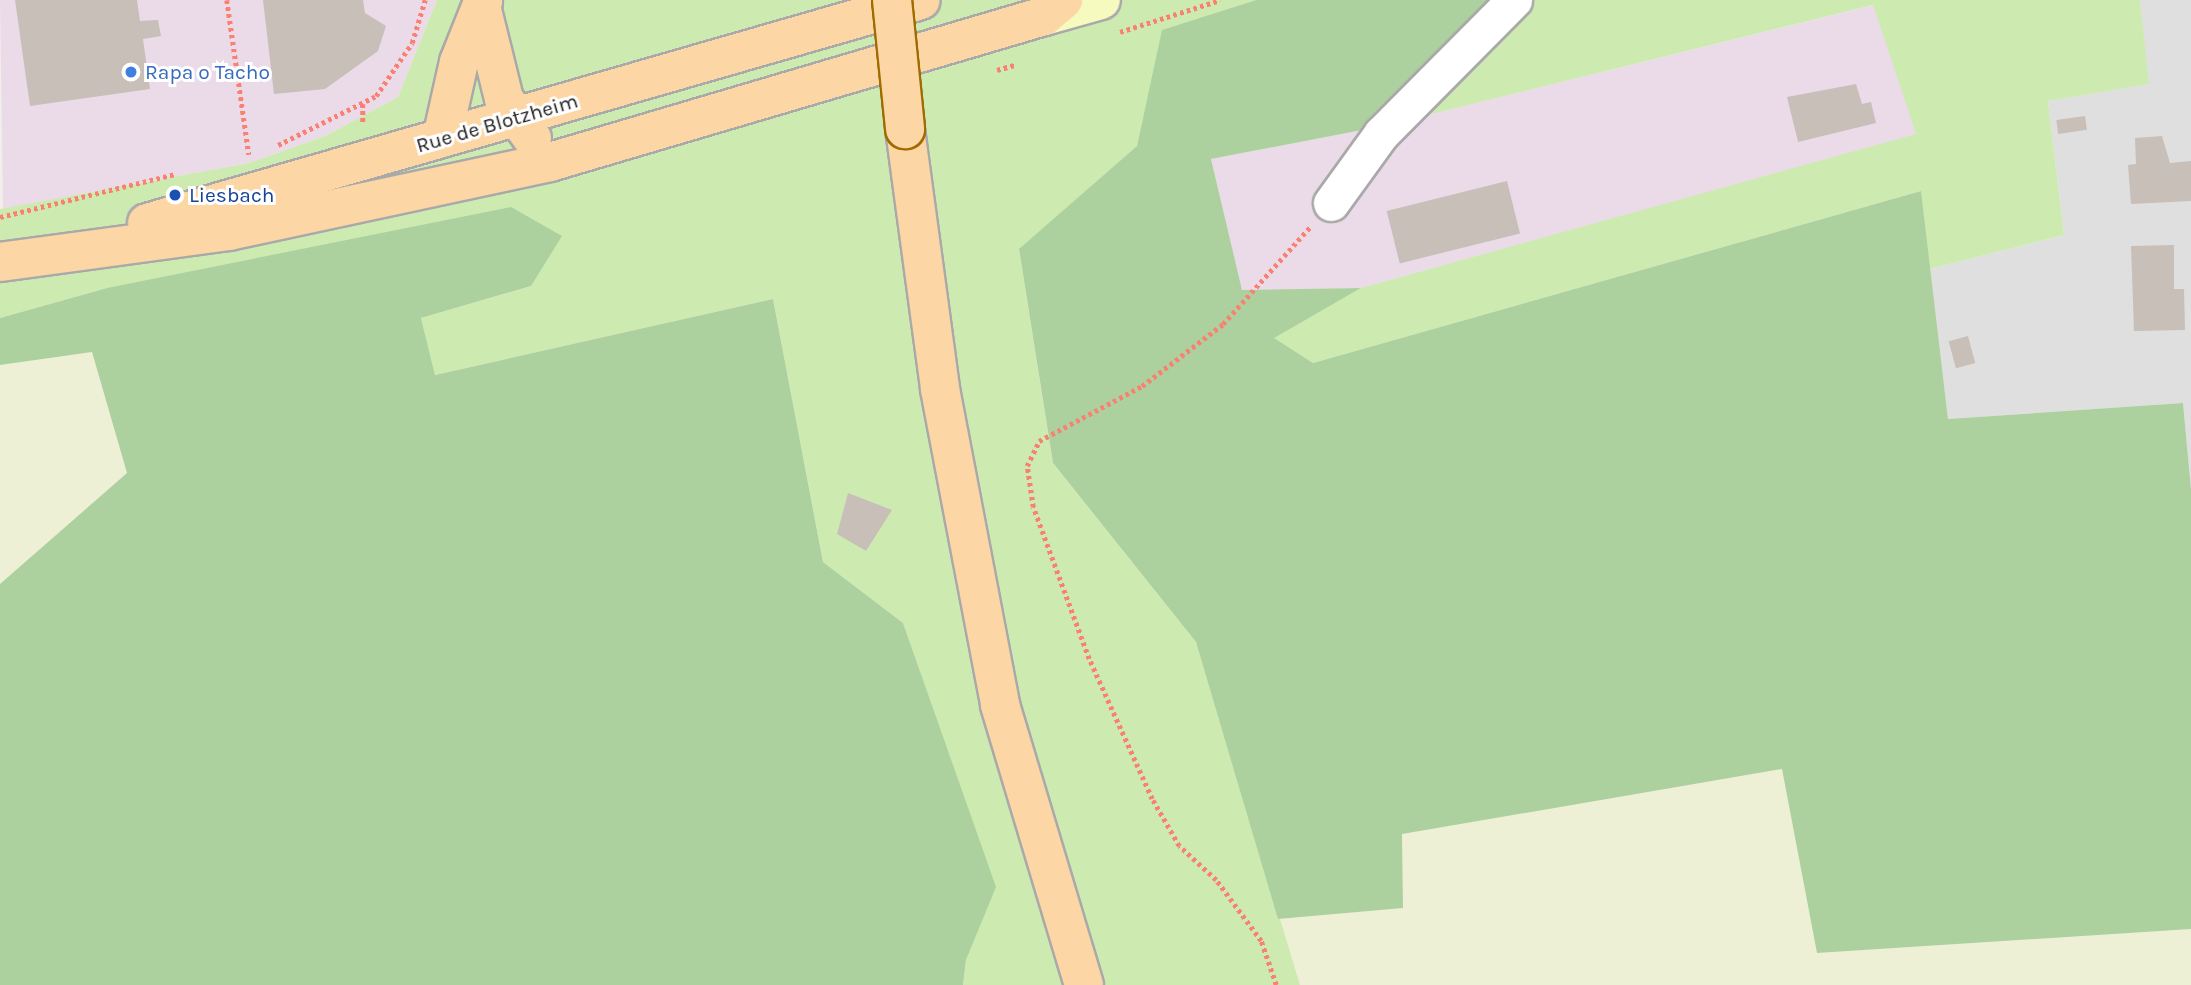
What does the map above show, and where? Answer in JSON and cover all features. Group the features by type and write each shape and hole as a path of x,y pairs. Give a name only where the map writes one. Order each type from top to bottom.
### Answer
{"main road":[{"path":"892,0 905,129 940,389 1000,705 1084,985"},
{"name":"Rue de Blotzheim","path":"75,247 921,0"},
{"path":"0,262 75,247 229,231 550,162 1053,8 1101,0"},
{"path":"482,5 504,99 550,162"},
{"path":"442,138 459,62 482,5"}],"street":[{"path":"1331,203 1381,134 1514,0"}],"path":[{"path":"227,0 249,154"},
{"path":"266,150 363,104 396,72 425,0"},
{"path":"236,158 257,152"},
{"path":"0,217 184,172"},
{"path":"1276,985 1261,941 1216,880 1179,846 1152,799 1089,659 1033,507 1027,466 1039,441 1142,386 1223,324 1331,203"}],"shaded area":[{"path":"0,0 437,0 398,97 325,136 249,163 3,209"},
{"path":"2140,0 2191,0 2191,489 2183,403 1948,419 1929,269 2064,235 2048,101 2148,84"},
{"path":"1874,5 1917,135 1361,288 1242,291 1211,159 1383,126"}],"green space":[{"path":"437,0 1256,0 1163,30 1137,146 1019,250 1053,463 1196,642 1300,985 963,985 966,960 995,887 903,623 823,562 773,299 435,375 421,318 531,286 107,288 0,318 0,209 249,163 325,136 398,97"},
{"path":"1256,0 1489,0 1383,126 1211,159 1242,290 1361,288 1274,338 1313,363 1921,191 1948,419 2183,403 2191,489 2191,929 1817,953 1782,769 1402,834 1403,908 1278,919 1196,642 1053,463 1019,249 1137,146 1162,30"},
{"path":"1489,0 2140,0 2149,84 2048,101 2064,235 1929,269 1921,191 1313,363 1273,338 1361,288 1916,134 1873,5 1383,126"},
{"path":"511,207 562,236 531,286 421,318 435,375 773,299 823,562 903,623 996,887 966,960 963,985 0,985 0,584 127,473 92,352 0,365 0,318 107,288"},
{"path":"92,352 127,473 0,584 0,365"},
{"path":"1782,769 1818,953 2191,929 2191,985 1300,985 1278,919 1403,908 1401,834"}],"building":[{"path":"15,0 137,0 140,21 158,20 161,36 143,39 150,89 30,106"},
{"path":"263,0 363,0 365,13 386,26 378,51 325,89 274,94"},
{"path":"1856,84 1862,104 1871,102 1876,123 1798,142 1787,97"},
{"path":"2085,116 2087,130 2058,134 2056,120"},
{"path":"2162,136 2170,163 2191,161 2191,201 2131,204 2128,165 2136,164 2135,138"},
{"path":"1507,181 1520,233 1400,263 1387,211"},
{"path":"2174,245 2174,289 2184,289 2185,330 2134,331 2131,246"},
{"path":"1968,336 1975,363 1956,368 1949,341"},
{"path":"848,493 892,510 866,551 837,534"}],"place":[{"name":"Rapa o Tacho","path":"131,72"},
{"name":"Liesbach","path":"175,195"}]}
